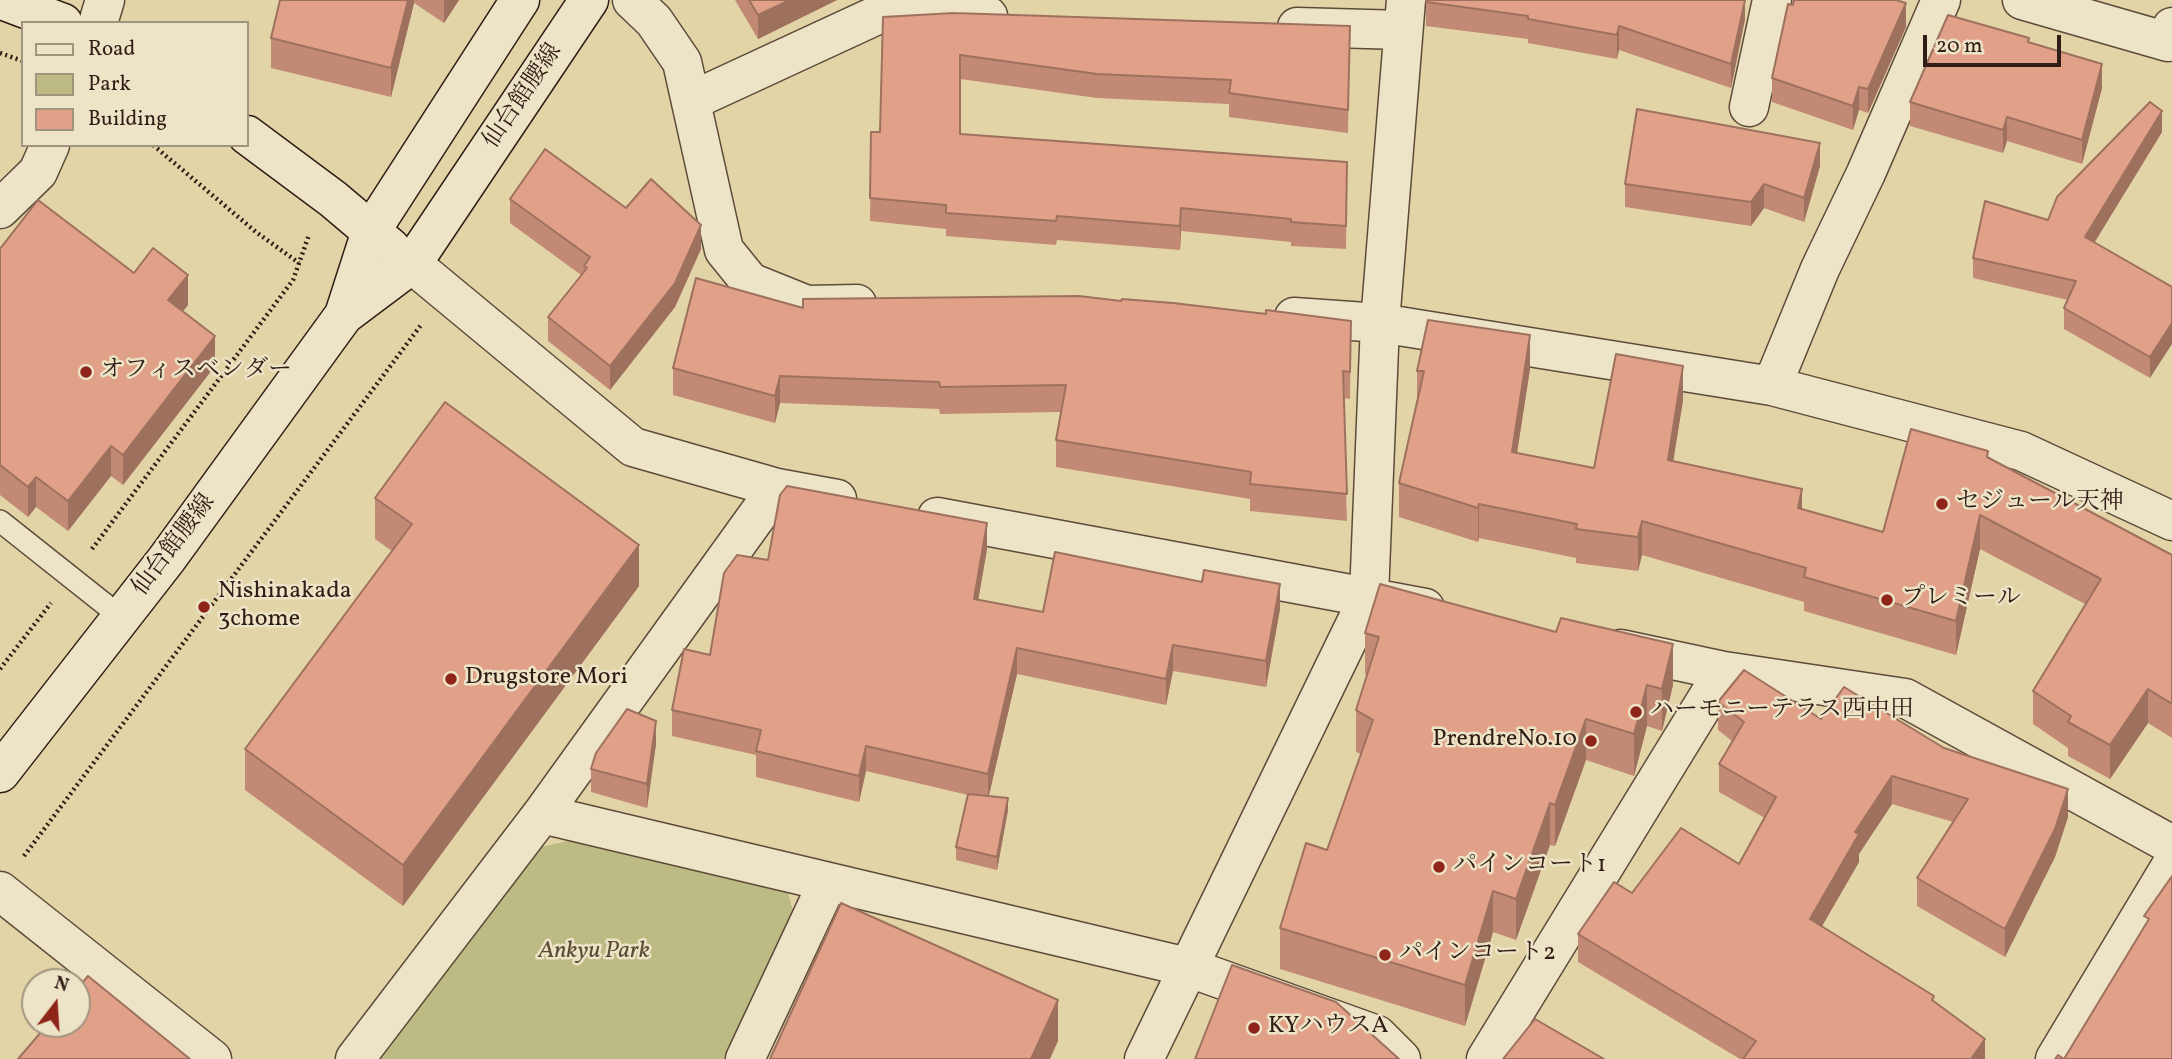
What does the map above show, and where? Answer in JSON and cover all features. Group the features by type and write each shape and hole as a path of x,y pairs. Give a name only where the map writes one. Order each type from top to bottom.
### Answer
{"street":[{"path":"2,0 58,21"},
{"path":"99,21 105,0"},
{"name":"仙台館腰線","path":"344,315 371,232 520,0"},
{"name":"仙台館腰線","path":"0,774 121,617 344,315 412,264 589,0"},
{"path":"632,0 654,21 682,62 723,250 750,282 807,304 889,303"},
{"path":"1749,107 1772,0"},
{"path":"1772,386 1820,269 1866,173 1941,0"},
{"path":"2022,0 2168,42 2172,27"},
{"path":"691,101 888,10 951,8 1022,18"},
{"path":"1144,1059 1369,596 1380,323 1404,15 1267,26"},
{"path":"248,136 333,199 633,447 777,488 1369,596 1464,616"},
{"path":"0,209 38,172 49,147"},
{"path":"1257,314 1380,323 1772,386 2021,451 2172,521"},
{"path":"355,1059 542,814 777,488"},
{"path":"1587,642 1724,671 1905,698 2172,845"},
{"path":"1486,1059 1724,671"},
{"path":"542,814 1187,967 1377,1035 1401,1059"},
{"path":"2055,1059 2172,864"},
{"path":"8,878 212,1059"},
{"path":"745,1059 828,882"}],"lane":[{"path":"0,521 121,617"}],"path":[{"path":"0,52 21,60"},
{"path":"155,147 256,232 299,263"},
{"path":"0,669 293,280 311,228"},
{"path":"8,878 422,323"}],"green space":[{"name":"Ankyu Park","path":"575,839 788,893 794,914 726,1059 378,1059 542,847"}],"building":[{"path":"280,0 408,0 391,68 271,38"},
{"path":"749,0 790,0 758,15"},
{"path":"1426,0 1745,0 1731,64 1619,26 1617,35 1528,19 1528,16"},
{"path":"1794,0 1896,0 1906,3 1868,89 1859,87 1853,106 1772,78 1788,4 1793,5"},
{"path":"954,13 1350,26 1348,110 1229,93 1231,80 1097,74 960,55 960,134 1347,162 1346,226 1181,208 1180,226 1057,216 1056,221 946,213 946,205 870,198 871,132 880,132 883,17"},
{"path":"1948,15 2029,38 2028,42 2102,64 2082,140 2007,117 2003,130 1910,102"},
{"path":"2150,102 2162,111 2085,237 2172,287 2172,323 2150,357 2064,308 2076,281 1973,258 1985,201 2048,220 2057,197"},
{"path":"1637,109 1820,143 1804,198 1764,184 1751,202 1625,184"},
{"path":"545,149 626,208 651,179 701,225 675,283 610,366 548,317 587,268 584,266 590,257 510,199"},
{"path":"38,200 134,273 153,248 188,275 168,300 215,336 123,455 111,446 68,501 36,477 28,487 0,465 0,249"},
{"path":"696,278 803,308 803,299 1079,296 1266,314 1266,310 1351,321 1350,372 1343,371 1347,494 1250,484 1251,472 1056,440 1066,385 940,387 939,382 780,376 775,396 673,368"},
{"path":"1428,320 1530,335 1512,452 1594,468 1616,354 1683,366 1668,460 1802,489 1798,508 1883,532 1911,429 1988,451 1987,457 2172,555 2172,704 2148,689 2110,745 2068,722 2071,716 2033,691 2101,579 1980,515 1956,621 1804,577 1806,568 1642,521 1638,537 1576,529 1577,524 1479,504 1478,508 1399,483 1424,371 1417,371"},
{"path":"445,402 639,545 403,865 245,749 412,524 375,498"},
{"path":"787,486 987,523 974,599 1043,612 1055,552 1202,582 1204,570 1280,584 1266,661 1173,645 1166,679 1017,648 988,774 866,746 859,776 756,751 761,730 672,710 684,649 710,655 724,573 737,555 768,560 780,495"},
{"path":"1380,584 1556,632 1561,618 1673,644 1662,689 1647,685 1634,734 1586,719 1555,805 1550,803 1516,899 1493,891 1465,985 1280,928 1306,843 1327,850 1373,720 1356,710 1379,637 1365,633"},
{"path":"1744,670 1821,719 1844,687 1944,748 2068,789 2055,829 2005,929 1917,878 1968,799 1892,776 1855,832 1859,834 1810,919 1934,996 1932,1000 1985,1039 1971,1059 1743,1059 1756,1041 1578,934 1614,882 1632,893 1681,828 1739,864 1776,797 1719,764 1744,722 1718,702"},
{"path":"627,709 656,721 647,784 591,769 596,753"},
{"path":"968,794 1008,798 997,857 956,847"},
{"path":"2172,876 2172,1059 2064,1059 2149,919 2144,916"},
{"path":"841,903 1058,1000 1031,1059 770,1059"},
{"path":"1232,965 1336,1002 1399,1059 1195,1059"},
{"path":"91,978 190,1059 18,1059 36,1038 91,1038"},
{"path":"1535,1019 1604,1059 1503,1059"}],"place":[{"name":"オフィスベンダー","path":"86,372"},
{"name":"セジュール天神","path":"1942,504"},
{"name":"プレミール","path":"1887,600"},
{"name":"Nishinakada 3chome","path":"204,607"},
{"name":"Drugstore Mori","path":"451,679"},
{"name":"ハーモニーテラス西中田","path":"1636,712"},
{"name":"PrendreNo.10","path":"1591,741"},
{"name":"パインコート1","path":"1439,867"},
{"name":"パインコート2","path":"1385,955"},
{"name":"KYハウスA","path":"1254,1028"}]}
